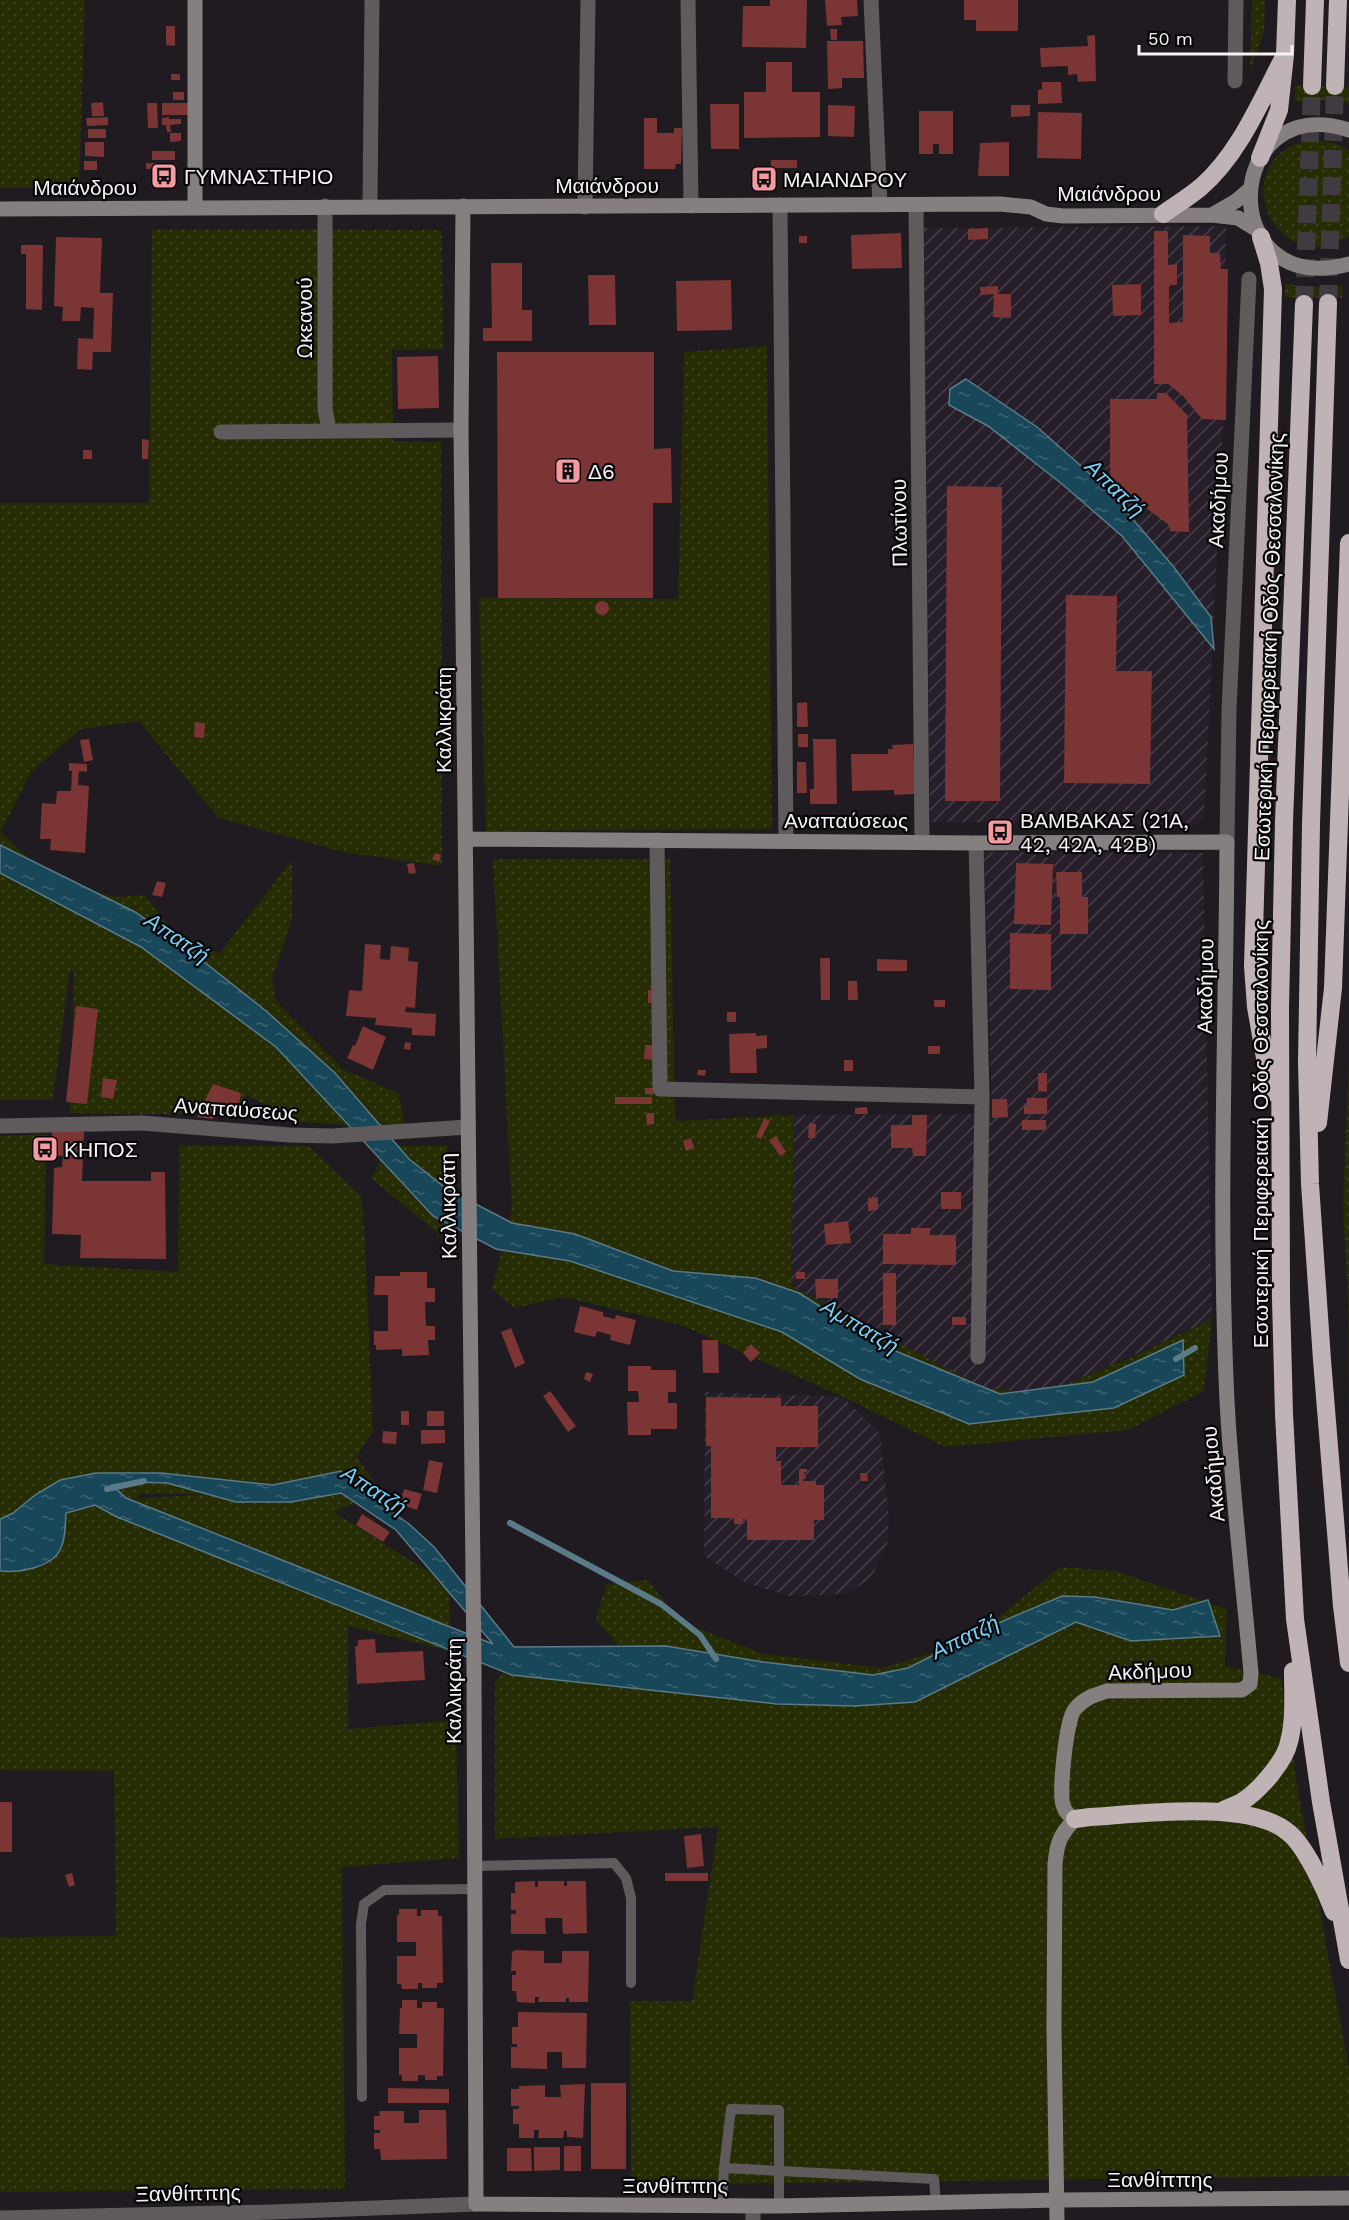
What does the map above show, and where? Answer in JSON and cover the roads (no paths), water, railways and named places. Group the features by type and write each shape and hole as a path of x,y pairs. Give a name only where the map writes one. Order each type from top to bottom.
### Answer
{"highway":[{"path":"1260,158 1279,110 1285,55 1287,0"},
{"path":"1312,86 1315,0"},
{"path":"1335,86 1338,0"},
{"path":"1163,214 1202,186 1225,159 1247,127 1285,55"},
{"path":"1259,233 1269,263 1273,307 1253,966 1257,1007 1279,1141"},
{"path":"1328,303 1311,836 1307,1062 1310,1184 1322,1360 1342,1606 1349,1663"},
{"name":"Εσωτερική Περιφερειακή Οδός Θεσσαλονίκης","path":"1304,304 1284,822 1279,1141 1284,1414 1295,1619 1321,1802 1349,1960"},
{"path":"1310,1184 1334,988 1349,543"},
{"path":"1221,1811 1243,1801 1260,1787 1279,1763 1289,1744 1293,1712 1295,1619"},
{"path":"1075,1819 1221,1811 1256,1816 1275,1823 1290,1833 1303,1851 1331,1904 1346,1939"}],"street":[{"path":"195,0 195,207"},
{"path":"370,206 372,0"},
{"path":"585,207 588,0"},
{"path":"688,0 691,206"},
{"path":"871,0 880,205"},
{"path":"1235,81 1236,0"},
{"path":"1349,130 1332,124 1311,124 1290,130 1273,142 1260,158 1252,173 1249,190 1250,210 1259,233 1272,250 1286,261 1307,268 1329,269 1349,264"},
{"path":"1212,215 1236,201 1249,190"},
{"path":"780,205 786,841"},
{"name":"Πλωτίνου","path":"916,205 922,842"},
{"name":"Μαιάνδρου","path":"0,209 1021,205 1046,214 1064,216 1163,214 1238,218 1259,233"},
{"name":"Ωκεανού","path":"325,206 326,409 329,430"},
{"name":"Καλλικράτη","path":"464,206 461,430 474,1670 476,2204"},
{"name":"Ακαδήμου","path":"1242,1690 1250,1684 1251,1673 1227,1403 1222,1227 1230,699 1249,279"},
{"path":"221,432 461,430"},
{"name":"Αναπαύσεως","path":"465,839 976,843 1227,842"},
{"path":"657,840 660,1089 982,1097"},
{"path":"976,843 982,1097 978,1357"},
{"name":"Αναπαύσεως","path":"0,1126 142,1123 289,1135 333,1136 468,1127"},
{"name":"Ακδήμου","path":"1075,1819 1068,1815 1062,1804 1067,1726 1073,1710 1088,1696 1107,1691 1242,1690"},
{"path":"1057,2220 1054,2029 1055,1864 1057,1845 1063,1832 1075,1819"},
{"name":"Ξανθίππης","path":"0,2218 455,2213 476,2204 722,2206 753,2213 779,2206 1057,2200 1349,2198"}],"lane":[{"path":"475,1866 614,1863 626,1878 631,1898 631,1983"},
{"path":"362,2097 361,1924 364,1904 384,1890 475,1889"},
{"path":"722,2206 731,2109 779,2110 779,2206"},
{"path":"724,2168 934,2179 936,2203"}],"water":[{"path":"966,379 1037,427 1106,488 1173,566 1211,617 1214,649 1122,536 1062,484 988,426 949,405 950,389"},
{"path":"0,845 135,912 184,946 266,1011 335,1073 409,1159 447,1189 512,1223 575,1234 673,1271 755,1278 799,1293 881,1345 1000,1394 1093,1382 1183,1340 1184,1375 1114,1408 969,1424 860,1379 782,1332 570,1261 496,1249 433,1216 276,1047 141,947 0,873"},
{"path":"341,1471 351,1483 409,1524 434,1547 514,1647 666,1646 763,1662 873,1675 908,1668 989,1627 1062,1596 1095,1597 1173,1610 1208,1600 1220,1636 1131,1641 1076,1622 915,1702 855,1706 777,1704 512,1675 117,1517 95,1505 66,1513 62,1546 56,1556 49,1561 25,1570 0,1571 0,1519 13,1513 35,1495 60,1480 96,1473 161,1473 273,1485","holes":["133,1482 167,1483 236,1502 291,1502 341,1493 396,1530 493,1644 126,1498 112,1485"]}],"waterway":[{"name":"Αμπατζή","path":"1176,1359 1195,1348"},
{"name":"Απατζή","path":"107,1489 144,1481"},
{"name":"Απατζή","path":"510,1523 661,1604 700,1635 716,1659"}],"tunnel":[{"path":"1304,304 1312,86"},
{"path":"1328,303 1335,86"}],"place":[{"name":"ΓΥΜΝΑΣΤΗΡΙΟ","path":"164,176"},
{"name":"ΜΑΙΑΝΔΡΟΥ","path":"764,179"},
{"name":"Δ6","path":"568,471"},
{"name":"ΒΑΜΒΑΚΑΣ (21Α, 42, 42Α, 42Β)","path":"1000,832"},
{"name":"ΚΗΠΟΣ","path":"45,1149"}]}
